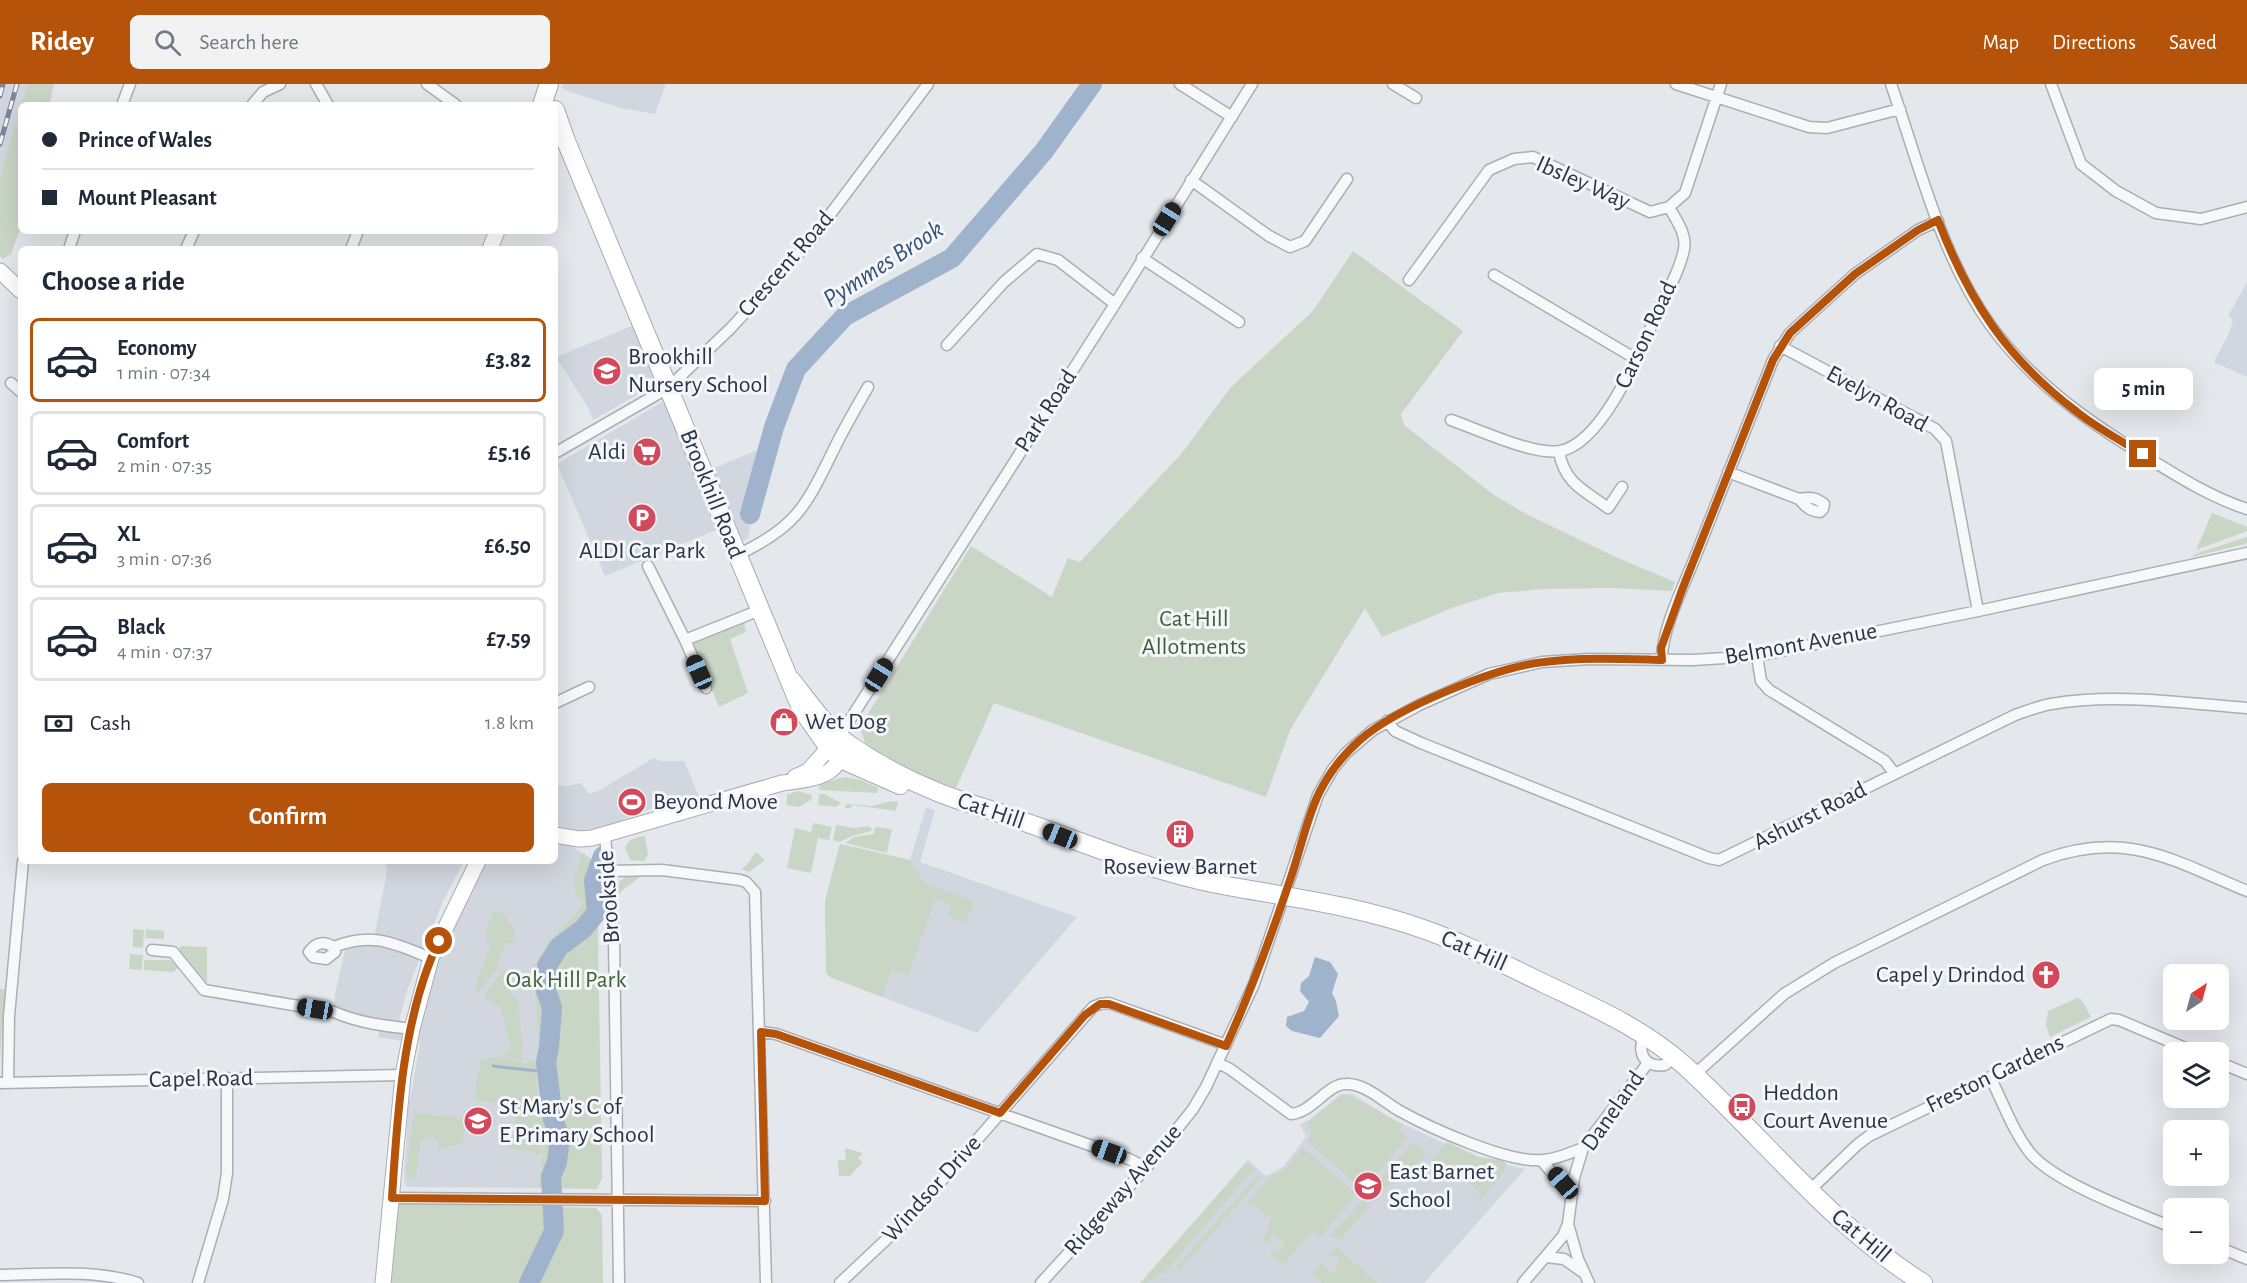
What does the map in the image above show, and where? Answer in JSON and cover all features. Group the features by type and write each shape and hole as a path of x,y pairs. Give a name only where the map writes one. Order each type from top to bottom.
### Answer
{"main road":[{"name":"Brookhill Road","path":"561,137 791,680 836,748"},
{"name":"Cat Hill","path":"836,748 877,761 934,791 1132,861 1216,884 1285,895 1384,917 1463,944 1611,1015 1674,1057 1809,1191 1861,1239 1923,1283"}],"street":[{"path":"123,102 130,84"},
{"path":"255,102 263,92 280,84"},
{"path":"316,84 326,102"},
{"path":"427,84 452,102"},
{"name":"Crescent Road","path":"558,451 668,388 731,328 811,240 928,84"},
{"path":"1180,84 1232,117"},
{"name":"Park Road","path":"836,748 1252,84"},
{"path":"1393,84 1416,98"},
{"path":"1676,84 1809,127 1827,128 1900,109"},
{"path":"1669,207 1685,193 1721,84"},
{"path":"1891,84 1954,260 1979,307 2001,339 2031,373 2071,408 2204,491 2247,509"},
{"path":"2051,84 2081,164 2116,191 2157,213 2201,219 2247,207"},
{"name":"Ibsley Way","path":"1409,280 1489,170 1514,159 1533,157 1561,168 1650,212 1669,207"},
{"path":"1191,180 1269,236 1290,247 1305,242 1347,179"},
{"name":"Carson Road","path":"1559,452 1576,446 1615,400 1677,270 1684,248 1682,228 1669,207"},
{"path":"1662,660 1661,648 1664,639 1780,345 1790,333 1855,274 1918,230 1938,220"},
{"path":"947,345 1004,282 1037,254 1058,260 1115,304"},
{"path":"1142,258 1239,322"},
{"path":"0,271 18,288"},
{"path":"1494,275 1636,359"},
{"name":"Evelyn Road","path":"1780,345 1935,429 1946,441 1978,611"},
{"path":"11,383 18,389"},
{"path":"737,555 772,536 796,515 820,479 834,447 868,387"},
{"path":"1451,420 1524,446 1559,452 1562,468 1571,481 1608,508 1622,487"},
{"path":"1728,472 1799,500"},
{"name":"Belmont Avenue","path":"1285,895 1318,795 1346,753 1361,739 1387,721 1489,674 1542,662 1588,659 1692,660 1756,656 2247,553"},
{"path":"648,566 706,688"},
{"path":"685,640 760,610"},
{"path":"1756,656 1761,681 1769,690 1886,761 1894,773"},
{"path":"558,702 589,687"},
{"name":"Ashurst Road","path":"1387,721 1395,731 1420,743 1719,860 2015,715 2049,704 2093,699 2126,699 2247,708"},
{"path":"558,836 605,842 672,816 782,783 812,779 825,774 836,765 836,748"},
{"name":"Brookside","path":"605,842 614,939 618,1283"},
{"path":"1694,1075 1784,994 1834,963 2043,860 2068,851 2094,847 2122,847 2150,851 2247,891"},
{"path":"4,1083 23,864"},
{"path":"383,1283 403,1075 412,1029 431,958 477,864"},
{"path":"607,866 668,870 740,880 751,886 757,898 766,1283"},
{"name":"Ridgeway Avenue","path":"1041,1283 1146,1168 1193,1109 1218,1063 1254,984 1285,895"},
{"path":"334,947 347,942 375,938 431,958"},
{"path":"152,950 173,952 204,990 334,1012 375,1025 412,1029"},
{"name":"Windsor Drive","path":"840,1283 908,1219 1085,1015 1100,1004 1109,1004 1226,1046"},
{"name":"Freston Gardens","path":"1809,1191 1869,1136 2111,1019 2119,1020 2171,1042"},
{"path":"761,1032 776,1034 1000,1113 1130,1159 1146,1168"},
{"name":"Daneland","path":"1644,1035 1640,1050 1648,1063 1665,1065 1674,1057"},
{"path":"1218,1063 1230,1069 1291,1114 1306,1110 1335,1088 1347,1083 1370,1092 1406,1114 1473,1145 1497,1152 1542,1161 1583,1148"},
{"name":"Daneland","path":"1523,1283 1563,1236 1568,1224 1571,1195 1583,1148 1648,1063"},
{"path":"2229,1067 2247,1074"},
{"name":"Capel Road","path":"4,1083 403,1075"},
{"path":"1990,1077 2021,1140 2043,1165 2094,1193 2163,1223"},
{"path":"198,1283 223,1199 227,1173 227,1078"},
{"path":"1542,1161 1571,1195"},
{"path":"392,1198 765,1201"},
{"path":"1568,1224 1582,1271 1589,1283"},
{"path":"2229,1252 2247,1259"},
{"path":"1546,1257 1564,1259 1582,1271"},
{"path":"0,1275 93,1274 118,1276 138,1283"}],"shaded area":[{"path":"0,84 28,84 23,102 18,102 18,117 0,176"},
{"path":"563,84 666,84 655,114 621,108 570,92 561,88"},
{"path":"2247,282 2247,377 2214,362 2230,331 2233,319 2228,316"},
{"name":"Brookhill Nursery School","path":"632,326 656,384 593,420 589,409 558,360 558,356"},
{"path":"664,401 716,530 605,576 558,463"},
{"path":"767,446 748,538 743,541 712,469"},
{"path":"654,758 661,761 684,761 700,799 667,808 661,805 624,819 621,824 600,830 558,834 558,785 581,783 589,794"},
{"path":"926,808 935,810 920,862 1077,917 977,1033 830,977 826,973 825,901 840,844 910,860"},
{"path":"558,837 581,852 578,869 583,900 577,912 551,938 540,1042 545,1041 543,1108 550,1126 543,1148 538,1188 407,1187 404,1182 408,1110 420,1043 412,1029 421,992 477,864 558,864"},
{"path":"386,864 462,864 443,901 407,991 400,1017 402,1041 378,1037 381,1024 334,1011 335,994 347,942 374,938 387,872"},
{"name":"East Barnet School","path":"1341,1094 1352,1094 1396,1121 1463,1152 1481,1159 1525,1169 1424,1283 1141,1283 1248,1160 1266,1176 1283,1167 1306,1137 1300,1124 1309,1120"}],"green space":[{"path":"28,84 54,84 50,102 22,102"},
{"path":"18,116 18,234 11,254 3,259 0,256 0,176"},
{"name":"Cat Hill Allotments","path":"1353,251 1463,331 1401,414 1404,425 1494,495 1526,514 1620,559 1675,582 1672,591 1613,588 1546,589 1498,593 1452,608 1382,637 1365,608 1290,730 1266,797 994,703 956,788 922,776 866,746 860,727 971,546 1052,597 1068,558 1080,562 1182,453 1231,387 1313,311"},
{"path":"2212,513 2247,527 2247,531 2196,550"},
{"path":"2247,537 2245,544 2192,557 2195,554"},
{"path":"743,617 746,632 730,639 748,693 719,707 691,638"},
{"path":"844,777 861,780 878,788 877,793 819,790 820,784"},
{"path":"797,791 812,795 811,800 798,807 787,805 787,795"},
{"path":"819,794 825,794 841,803 836,807 818,805"},
{"path":"892,801 898,802 896,811 852,805 851,808 844,808 847,804 872,806"},
{"path":"813,823 832,827 829,840 818,838 811,873 787,868 795,828 811,832"},
{"path":"836,825 872,828 871,831 840,842 833,840"},
{"path":"875,827 892,829 887,853 845,843 854,837 874,834"},
{"path":"645,836 648,855 644,861 630,860 625,848 628,842"},
{"path":"840,844 910,860 923,882 974,902 965,923 948,916 951,905 935,899 908,976 891,970 882,997 830,977 826,973 825,901"},
{"name":"Oak Hill Park","path":"581,852 596,862 597,870 602,1178 597,1189 538,1188 543,1148 548,1137 549,1125 540,1155 536,1155 536,1152 507,1149 508,1135 513,1135 517,1106 474,1100 481,1059 504,1057 524,1063 539,1060 536,1075 537,1091 547,1119 538,1081 541,1058 545,1057 545,1041 539,1042 533,967 551,938 577,912 583,901 575,894 575,873"},
{"path":"756,852 765,860 749,872 741,869 747,865"},
{"path":"627,876 641,876 618,894 619,883"},
{"path":"495,910 504,915 516,933 511,944 507,942 497,963 500,966 475,996 477,979 492,943 485,940 487,936 484,934"},
{"path":"133,929 144,930 143,948 133,947"},
{"path":"146,929 164,931 164,939 145,938"},
{"path":"181,946 207,947 207,983 179,949"},
{"path":"130,954 143,955 142,970 129,969"},
{"path":"144,960 170,960 178,968 173,972 144,970"},
{"path":"504,969 508,973 509,991 519,1003 523,1061 504,1055 511,1046 500,1007 486,999 484,995"},
{"path":"0,989 5,989 0,1061"},
{"path":"2077,998 2081,999 2091,1017 2050,1037 2046,1025 2048,1011"},
{"path":"1347,1095 1404,1125 1398,1130 1407,1138 1363,1190 1307,1141 1311,1137 1307,1122 1341,1096"},
{"path":"414,1113 465,1118 463,1144 438,1149 439,1139 426,1137 426,1141 420,1141 416,1178 409,1177 406,1172"},
{"path":"1413,1142 1427,1153 1417,1164 1408,1168 1405,1166 1374,1201 1367,1196"},
{"path":"1447,1142 1479,1157 1501,1160 1506,1163 1506,1170 1481,1200 1476,1200 1482,1194 1452,1169 1447,1174 1431,1161"},
{"path":"845,1148 863,1153 858,1158 863,1162 850,1176 839,1176 838,1160 846,1160"},
{"path":"1303,1148 1356,1194 1320,1238 1312,1231 1283,1265 1270,1253 1284,1248 1283,1243 1274,1233 1268,1243 1262,1242 1272,1217 1259,1212 1260,1208 1247,1203 1271,1176 1285,1170"},
{"path":"1246,1163 1254,1169 1165,1272 1147,1283 1140,1283"},
{"path":"1258,1175 1262,1177 1180,1270 1176,1267"},
{"path":"1363,1200 1370,1206 1339,1241 1331,1235"},
{"path":"396,1202 596,1208 602,1215 603,1283 390,1283"},
{"path":"1336,1246 1377,1283 1322,1283 1312,1274 1321,1263 1330,1272 1335,1271 1340,1257 1329,1255"}],"water":[{"path":"1315,957 1330,962 1338,974 1332,993 1339,1016 1320,1038 1292,1031 1286,1026 1287,1017 1304,1011 1309,1002 1300,991 1301,983 1309,976"}],"waterway":[{"name":"Pymmes Brook","path":"750,514 774,427 796,369 845,316 952,258 1044,151 1092,84"},
{"name":"Pymmes Brook","path":"529,1283 554,1231 551,1177 557,1162 560,1138 553,1119 546,1062 552,1008 546,990 547,966 559,947 583,929 597,912 594,880 603,856"},
{"path":"493,1066 547,1072"}],"railway":[{"path":"0,96 3,84"},
{"path":"0,144 17,84"}],"place":[{"name":"Brookhill Nursery School","path":"607,371"},
{"name":"Aldi","path":"647,452"},
{"name":"ALDI Car Park","path":"642,518"},
{"name":"Wet Dog","path":"784,722"},
{"name":"Beyond Move","path":"632,802"},
{"name":"Roseview Barnet","path":"1180,834"},
{"name":"Capel y Drindod","path":"2046,975"},
{"name":"Heddon Court Avenue","path":"1742,1107"},
{"name":"St Mary's C of E Primary School","path":"478,1121"},
{"name":"East Barnet School","path":"1368,1186"}],"route":[{"path":"439,941 431,958 421,992 403,1075 392,1198 765,1201 761,1032 776,1034 1000,1113 1085,1015 1100,1004 1109,1004 1226,1046 1267,951 1318,795 1346,753 1361,739 1387,721 1489,674 1542,662 1588,659 1662,660 1661,648 1682,590 1780,345 1790,333 1855,274 1918,230 1938,220 1964,282 1979,307 1991,326 2031,373 2078,414 2143,454"}]}
